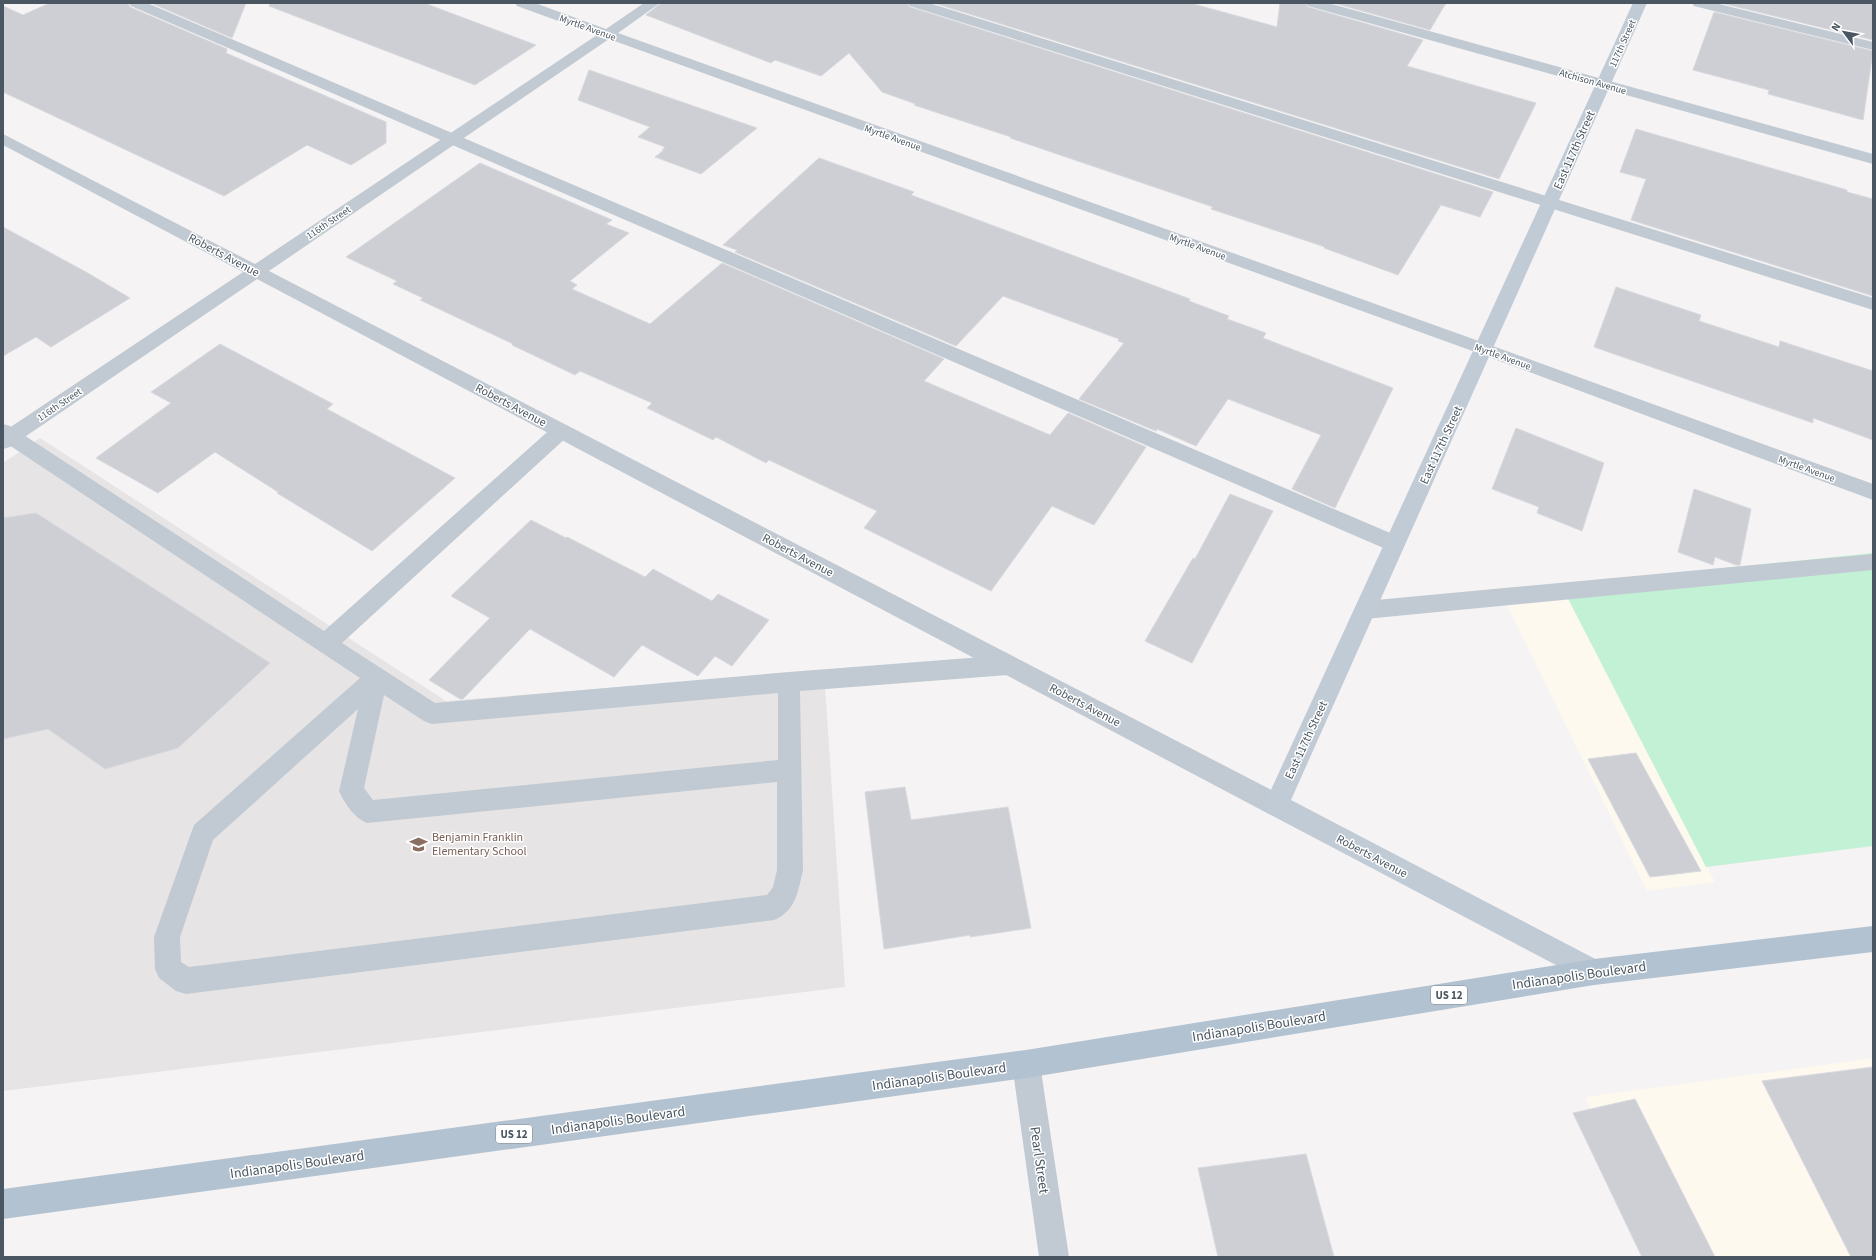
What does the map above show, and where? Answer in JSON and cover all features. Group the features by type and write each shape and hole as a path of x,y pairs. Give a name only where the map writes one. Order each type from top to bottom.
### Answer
{"main road":[{"name":"Indianapolis Boulevard","path":"3,1204 1026,1064 1594,972 1873,939"}],"street":[{"path":"136,3 1395,544"},
{"name":"Myrtle Avenue","path":"522,3 1484,349 1873,492"},
{"name":"116th Street","path":"6,436 255,271 653,3"},
{"path":"914,3 1873,304"},
{"name":"Atchison Avenue","path":"1313,3 1873,159"},
{"name":"117th Street","path":"1603,84 1640,3"},
{"path":"1699,3 1873,46"},
{"name":"East 117th Street","path":"1276,805 1603,84"},
{"name":"Roberts Avenue","path":"3,139 1594,972"},
{"path":"325,644 561,431"},
{"path":"6,436 432,714 789,682 1008,665"},
{"path":"1365,610 1873,562"},
{"path":"376,678 203,833 167,937 168,969 186,981 774,907 785,893 790,870 789,682"},
{"path":"376,678 351,792 367,812 789,770"},
{"name":"Pearl Street","path":"1026,1064 1054,1257"}],"shaded area":[{"name":"Benjamin Franklin Elementary School","path":"40,438 446,701 824,671 845,987 3,1091 3,463"},
{"path":"1561,585 1715,882 1647,891 1500,591"},
{"path":"1873,1058 1873,1257 1650,1257 1586,1097"}],"green space":[{"path":"1873,553 1873,846 1706,867 1561,585"}],"building":[{"path":"50,3 128,3 130,7 227,49 226,53 386,122 386,143 351,165 307,145 224,196 3,92 3,6 23,15"},
{"path":"151,3 246,3 232,38"},
{"path":"270,3 424,3 536,45 475,85 269,6"},
{"path":"661,3 907,3 910,7 1493,192 1480,217 1441,205 1398,275 1324,248 1325,247 1211,209 1213,207 914,105 916,104 882,92 849,53 821,76 775,60 771,63 646,15"},
{"path":"934,3 1190,3 1277,27 1280,3 1305,3 1308,7 1423,40 1407,66 1536,103 1499,179"},
{"path":"1334,3 1446,3 1430,30"},
{"path":"1721,3 1873,3 1873,40"},
{"path":"1714,12 1873,51 1863,120 1768,94 1769,90 1693,70"},
{"path":"589,70 757,128 701,174 655,157 664,150 662,150 665,147 638,137 650,127 578,100"},
{"path":"1636,129 1847,190 1847,192 1873,199 1873,296 1631,220 1646,179 1620,172"},
{"path":"819,158 914,192 911,195 1190,299 1189,301 1229,316 1227,319 1266,333 1263,338 1393,388 1335,508 1292,489 1321,435 1228,399 1196,446 1157,429 1156,431 1079,399 1124,343 1118,341 1119,339 1003,296 956,346 735,252 737,250 723,245"},
{"path":"480,163 612,220 606,224 629,233 570,281 577,285 572,289 650,324 722,263 944,359 924,381 1050,435 1068,413 1146,447 1094,525 1052,506 991,591 864,528 877,511 769,460 766,463 716,437 713,440 647,408 652,403 580,371 575,375 512,345 513,344 420,300 423,298 393,284 397,281 346,257"},
{"path":"3,227 86,272 130,298 51,347 36,337 3,356"},
{"path":"1616,287 1701,315 1699,321 1779,347 1780,341 1873,371 1873,440 1813,418 1813,423 1594,347"},
{"path":"220,344 333,404 327,409 455,478 372,551 277,493 278,492 215,452 158,493 96,458 171,403 151,392"},
{"path":"1516,428 1604,463 1582,531 1537,513 1539,507 1492,489"},
{"path":"1694,489 1751,509 1740,565 1736,565 1715,557 1713,565 1678,552"},
{"path":"1230,494 1273,511 1192,663 1145,641 1193,558 1195,559"},
{"path":"36,513 270,663 178,748 105,769 48,729 3,739 3,518"},
{"path":"531,520 645,577 653,569 712,601 718,594 769,620 732,666 715,656 698,676 642,645 614,677 530,629 463,699 460,699 429,680 490,618 451,596"},
{"path":"1636,753 1701,871 1650,877 1588,759"},
{"path":"905,787 911,820 1008,807 1031,928 970,937 970,935 884,949 865,792"},
{"path":"1873,1067 1873,1257 1851,1257 1762,1081"},
{"path":"1635,1099 1715,1257 1642,1257 1573,1113"},
{"path":"1306,1154 1334,1257 1218,1257 1198,1168"}],"place":[{"name":"Benjamin Franklin Elementary School","path":"419,844"}]}
